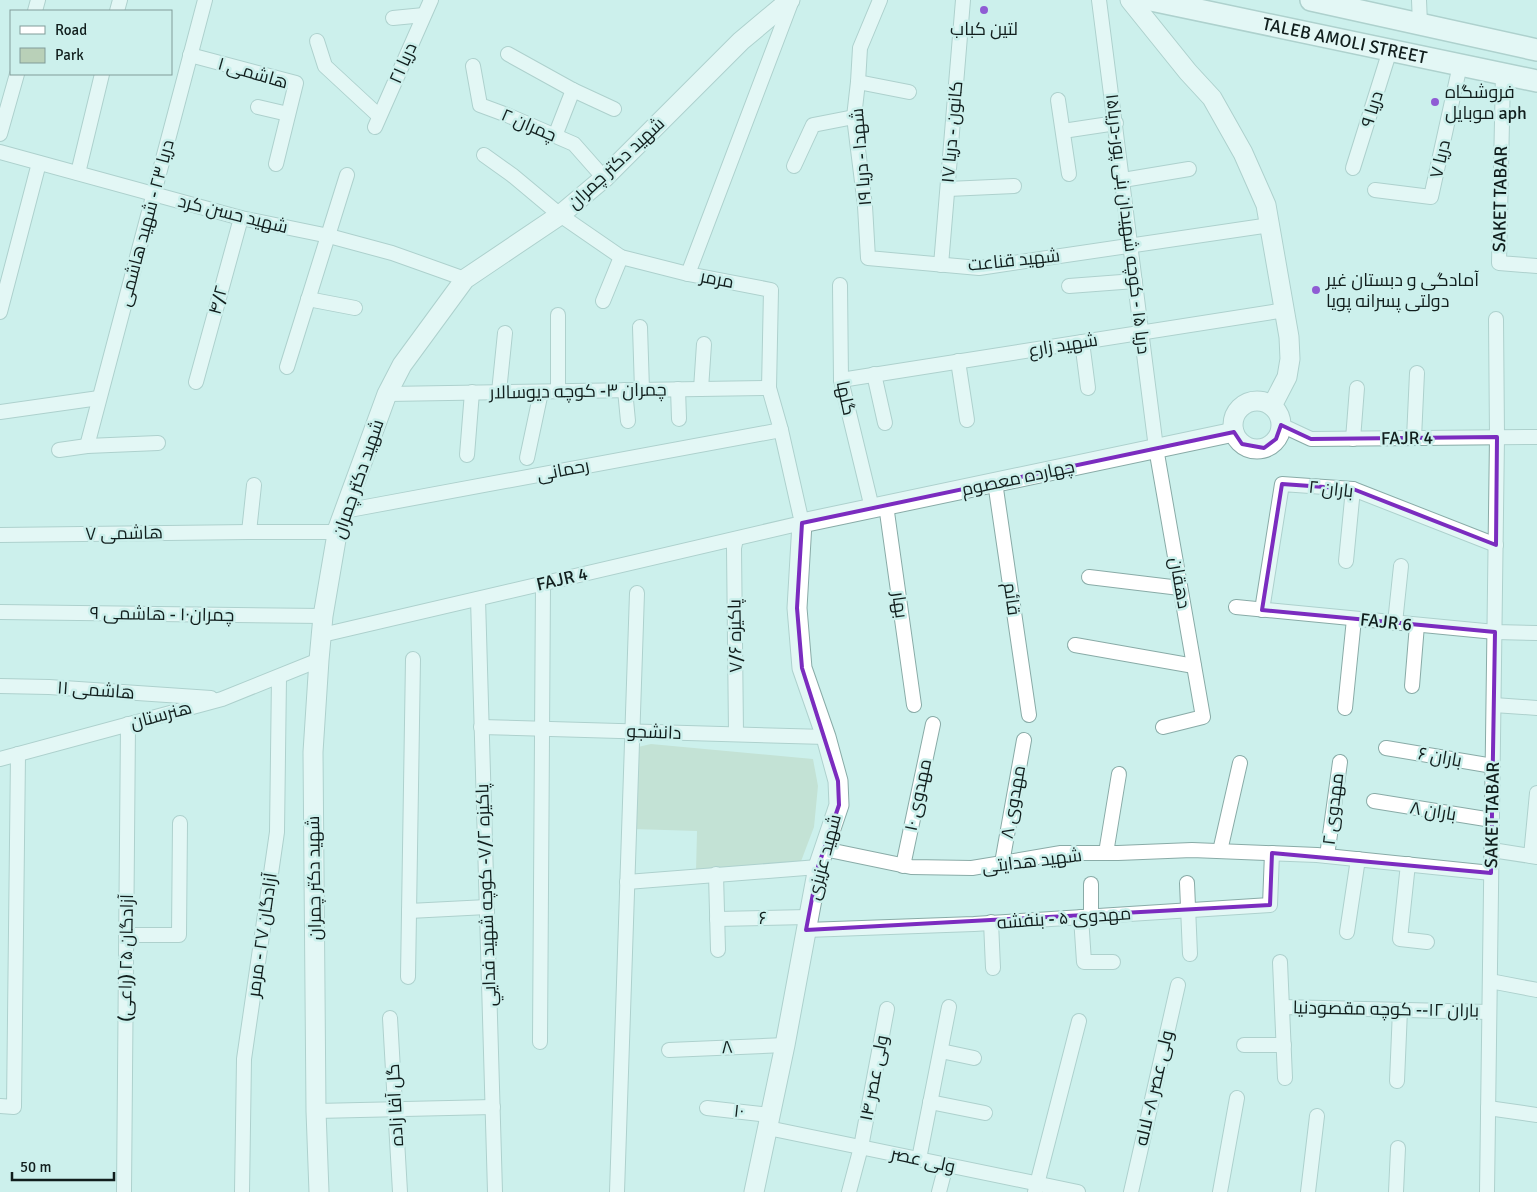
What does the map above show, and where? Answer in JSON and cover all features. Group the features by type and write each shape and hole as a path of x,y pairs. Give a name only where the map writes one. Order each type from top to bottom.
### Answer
{"main road":[{"name":"TALEB AMOLI STREET","path":"1152,0 1537,81"},
{"name":"TALEB AMOLI STREET","path":"1311,0 1537,50"}],"street":[{"name":"دریا ۲۳ - شهید هاشمی","path":"87,446 205,0"},
{"name":"دریا ۲۱","path":"317,41 325,66 377,121 431,0"},
{"name":"شهید دکتر چمران","path":"319,1192 316,1111 313,752 319,660 323,616 338,532 387,394 402,366 466,279 560,215 604,178 741,41 791,0"},
{"name":"مرمر","path":"791,0 688,274 771,290 769,388 781,430 802,523"},
{"name":"شهدا - دریا ۱۹","path":"868,258 865,206 854,117 860,48 880,0"},
{"name":"کانون - دریا ۱۷","path":"941,265 963,0"},
{"name":"دریا ۱۵ - كوچه شهيدان بنی پور-دريا۱۵","path":"1099,0 1156,448"},
{"path":"1130,0 1181,64 1212,98 1243,153 1266,205 1285,310 1290,359 1287,377 1272,406"},
{"path":"1419,0 1420,24"},
{"path":"393,18 424,16"},
{"name":"دریا ۹","path":"1354,168 1390,50"},
{"path":"508,54 573,90 614,109"},
{"name":"هاشمی ۱","path":"190,55 296,83 276,164"},
{"name":"دریا ۷","path":"1375,190 1431,197 1460,65"},
{"name":"چمران ۲","path":"473,66 480,105 574,144 604,178"},
{"name":"SAKET TABAR","path":"1503,74 1500,263 1537,266"},
{"path":"0,134 17,75"},
{"path":"78,173 102,75"},
{"path":"858,82 909,92"},
{"path":"555,136 573,90"},
{"path":"1058,100 1069,174"},
{"path":"258,107 288,114"},
{"path":"794,166 813,125 854,117"},
{"path":"1062,131 1116,123"},
{"name":"شهید حسن کرد","path":"0,152 240,218 329,236 392,253 466,279"},
{"path":"484,155 512,175 560,215 621,257 688,274"},
{"path":"0,312 39,162"},
{"path":"1123,180 1189,169"},
{"path":"287,367 347,175"},
{"path":"948,189 1014,186"},
{"name":"۴/۲","path":"196,382 240,218"},
{"name":"شهید قناعت","path":"868,258 979,268 1131,244 1270,225"},
{"path":"603,301 621,257"},
{"path":"1069,286 1135,281"},
{"name":"گلها","path":"840,285 840,380 879,507"},
{"path":"308,299 355,308"},
{"name":"شهید زارع","path":"840,380 1285,310"},
{"path":"558,315 558,391"},
{"name":"SAKET TABAR","path":"1487,1192 1496,545 1496,319"},
{"path":"640,327 642,390"},
{"path":"500,392 505,333"},
{"path":"1082,342 1088,388"},
{"path":"701,389 704,344"},
{"path":"958,361 967,420"},
{"path":"1414,438 1416,372"},
{"path":"874,374 885,423"},
{"name":"چمران ۳- كوچه ديوسالار","path":"387,394 769,388"},
{"path":"1353,439 1357,388"},
{"path":"625,390 628,421"},
{"path":"678,390 679,419"},
{"path":"467,455 472,392"},
{"path":"527,458 541,392"},
{"path":"0,412 100,398"},
{"path":"1258,401 1266,402 1278,413 1281,425 1276,439 1264,448 1256,449 1242,444 1234,432 1234,417 1243,405 1258,401"},
{"name":"FAJR 4","path":"1281,425 1311,439 1537,437"},
{"name":"رحمانی","path":"344,511 781,430"},
{"name":"چهارده معصوم","path":"802,523 1234,432"},
{"path":"59,450 87,446 158,443"},
{"name":"دهقان","path":"1156,448 1203,717 1162,727"},
{"name":"قائم","path":"995,482 1029,715"},
{"name":"باران ۲","path":"1262,610 1282,484 1353,489 1496,545"},
{"path":"249,532 254,486"},
{"path":"1346,560 1353,489"},
{"name":"بهار","path":"879,507 914,704"},
{"name":"FAJR 4","path":"322,636 802,523"},
{"name":"شهید عزیزی","path":"754,1192 785,1045 818,867 839,805 838,781 826,737 802,668 797,608 802,523"},
{"name":"هاشمی ۷","path":"0,535 338,532"},
{"name":"پاکیزه ۷/۶","path":"736,538 734,548 736,734"},
{"path":"1395,622 1401,566"},
{"path":"1089,577 1180,588"},
{"path":"540,1042 543,584"},
{"path":"617,1192 637,593"},
{"name":"پاکیزه ۷/۲- كوچه شهيد فدايي","path":"478,599 495,1192"},
{"name":"FAJR 6","path":"1236,607 1495,632 1537,633"},
{"name":"چمران۱۰ - هاشمی ۹","path":"0,612 323,616"},
{"path":"1345,708 1354,618"},
{"path":"1412,686 1417,625"},
{"path":"1075,646 1194,666"},
{"path":"408,976 413,659"},
{"name":"هنرستان","path":"0,759 222,699 319,660"},
{"name":"آزادگان ۲۷ - مرمر","path":"242,1192 244,1059 277,832 279,677"},
{"name":"هاشمی ۱۱","path":"0,686 49,687 222,699"},
{"path":"1494,706 1537,708"},
{"name":"آزادگان ۲۵ (راعی)","path":"124,1192 128,724"},
{"name":"مهدوی ۱۰","path":"903,866 933,724"},
{"name":"دانشجو","path":"481,726 826,737"},
{"name":"مهدوی ۸","path":"1002,863 1024,740"},
{"name":"باران ۶","path":"1386,748 1493,766"},
{"path":"0,1106 14,1107 18,754"},
{"name":"مهدوی ۲","path":"1327,856 1340,762"},
{"path":"1220,851 1240,763"},
{"path":"1106,853 1119,774"},
{"path":"1492,850 1534,857 1537,792"},
{"name":"باران ۸","path":"1374,801 1492,820"},
{"path":"126,935 179,935 180,823"},
{"name":"شهید هدایتی","path":"824,849 903,866 972,868 1061,853 1192,850 1327,856 1491,873"},
{"name":"مهدوی ۵ - بنفشه","path":"807,923 991,922 1270,905 1272,853"},
{"path":"1347,932 1358,859"},
{"path":"1408,864 1400,939 1427,942"},
{"path":"627,882 818,867"},
{"path":"716,874 718,950"},
{"path":"1090,884 1084,962 1113,962"},
{"path":"1187,884 1190,954"},
{"path":"409,911 487,907"},
{"name":"۶","path":"717,919 807,923"},
{"path":"991,922 994,968"},
{"path":"1280,962 1285,1078"},
{"path":"1490,981 1537,990"},
{"name":"ولی عصر ۸- لاله","path":"1131,1192 1178,985"},
{"path":"919,1159 950,1007"},
{"name":"باران ۱۲-- كوچه مقصودنيا","path":"1282,1007 1490,1012"},
{"name":"ولی عصر ۱۴","path":"861,1147 887,1009"},
{"path":"1398,1082 1400,1010"},
{"name":"گل آقا زاده","path":"390,1018 400,1192"},
{"path":"1036,1188 1079,1021"},
{"name":"۸","path":"669,1050 785,1045"},
{"path":"1244,1045 1284,1045"},
{"path":"940,1050 974,1058"},
{"path":"1220,1192 1237,1098"},
{"path":"930,1102 985,1113"},
{"path":"316,1111 493,1107"},
{"name":"۱۰","path":"707,1108 769,1121"},
{"path":"1488,1108 1537,1115"},
{"path":"1308,1192 1317,1116"},
{"name":"ولی عصر","path":"769,1121 861,1147 946,1165 1036,1188 1078,1192"},
{"path":"849,1192 861,1147"},
{"path":"1396,1192 1398,1148"},
{"path":"939,1192 946,1165"}],"highlighted area":[{"path":"1281,425 1311,439 1497,437 1496,545 1353,489 1282,484 1262,610 1495,632 1491,873 1272,853 1270,905 806,930 818,867 839,805 838,781 802,668 797,608 802,523 1234,432 1242,444 1264,448 1276,439"}],"green space":[{"path":"651,744 813,759 818,786 814,827 800,864 696,871 697,831 632,829 638,747"}],"place":[{"name":"لتین کباب","path":"984,10"},
{"name":"فروشگاه موبایل aph","path":"1435,102"},
{"name":"آمادگی و دبستان غیر دولتی پسرانه پویا","path":"1316,290"}]}
